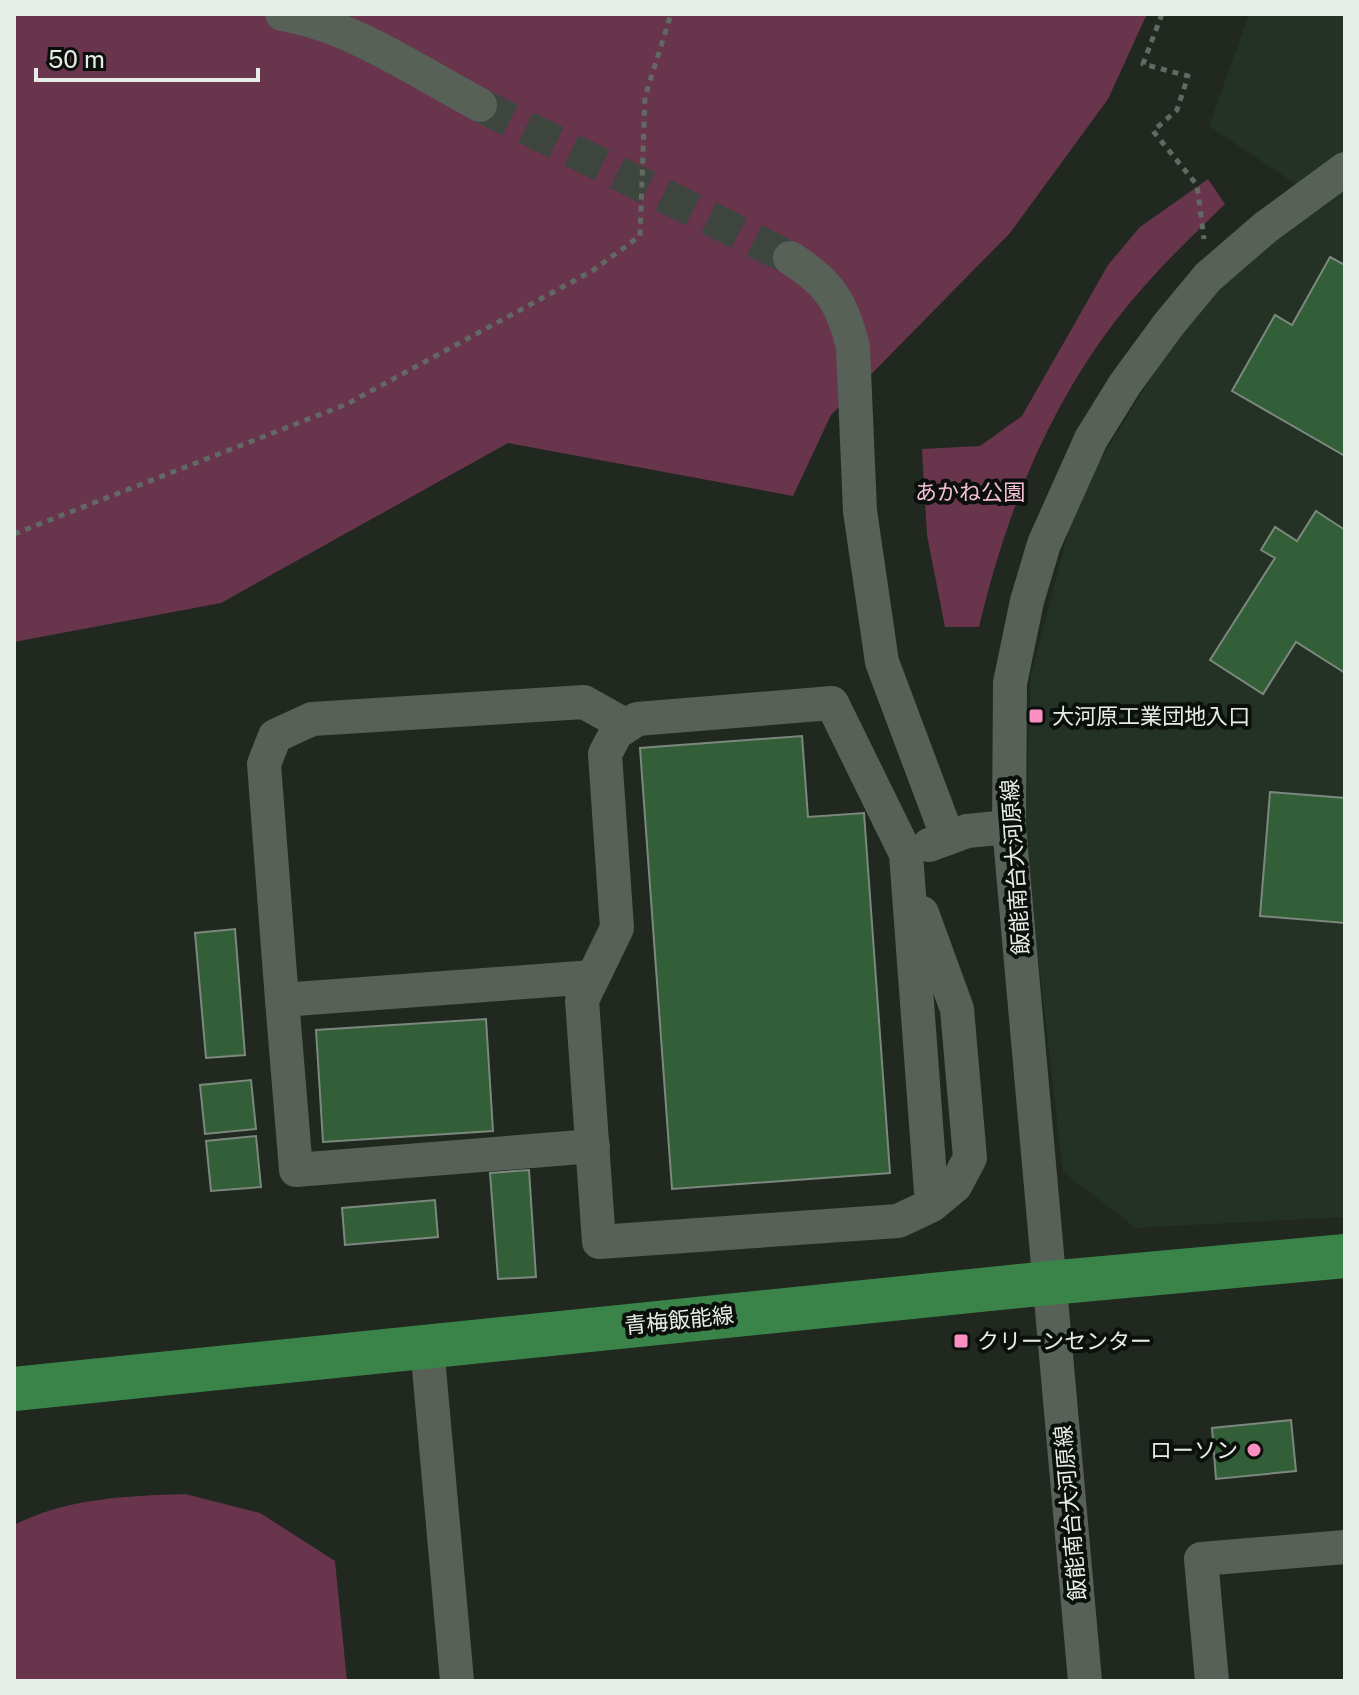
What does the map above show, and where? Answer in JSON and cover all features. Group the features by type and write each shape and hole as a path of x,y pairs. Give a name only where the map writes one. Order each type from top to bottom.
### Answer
{"main road":[{"name":"青梅飯能線","path":"14,1389 1049,1283 1345,1256"}],"street":[{"path":"282,14 335,30 368,45 480,105"},
{"name":"飯能南台大河原線","path":"1085,1681 1009,827 1010,683 1027,601 1044,544 1091,439 1125,384 1208,277 1266,227 1345,169"},
{"path":"790,258 816,274 837,299 846,321 853,347 860,511 884,674 948,838"},
{"path":"593,1146 296,1170 264,764 275,736 312,719 584,702 625,725"},
{"path":"832,703 907,863 932,1205 898,1221 599,1242 582,1000 617,928 605,754 616,733 625,725 637,719 832,703"},
{"path":"907,863 948,838 967,831 1009,827"},
{"path":"282,1000 593,977"},
{"path":"427,1346 457,1681"},
{"path":"1212,1681 1201,1559 1345,1547"}],"path":[{"path":"14,534 347,404 592,271 640,236 645,97 671,14"},
{"path":"1162,14 1143,64 1188,76 1177,110 1153,131 1197,185 1208,277"}],"shaded area":[{"path":"1249,14 1345,14 1345,1217 1136,1228 1063,1172 1025,842 1031,675 1077,498 1192,311 1315,197 1209,126"}],"green space":[{"path":"14,14 1147,14 1108,99 1010,233 831,415 793,496 508,443 221,603 14,642"},
{"name":"あかね公園","path":"1208,179 1225,204 1129,303 1092,354 1049,427 1002,545 979,627 945,627 927,535 922,449 980,446 1022,416 1108,265 1140,227"},
{"path":"185,1494 260,1513 335,1561 347,1681 14,1681 14,1525 55,1509 97,1500"}],"building":[{"path":"1330,257 1345,265 1345,456 1232,391 1275,315 1292,325"},
{"path":"1316,511 1345,530 1345,673 1296,642 1263,694 1210,660 1275,558 1261,550 1275,527 1297,541"},
{"path":"802,736 808,817 864,813 890,1173 672,1189 640,748"},
{"path":"1270,792 1345,798 1345,923 1260,916"},
{"path":"235,929 245,1055 206,1058 195,933"},
{"path":"486,1019 493,1131 323,1142 316,1030"},
{"path":"251,1080 256,1129 205,1134 200,1085"},
{"path":"256,1136 261,1187 211,1191 206,1141"},
{"path":"529,1170 536,1277 498,1279 490,1173"},
{"path":"435,1200 438,1237 345,1245 342,1208"},
{"name":"ローソン","path":"1291,1420 1296,1471 1216,1479 1212,1428"}],"tunnel":[{"path":"480,105 790,258"}],"place":[{"name":"大河原工業団地入口","path":"1036,716"},
{"name":"クリーンセンター","path":"961,1341"},
{"name":"ローソン","path":"1254,1450"}]}
